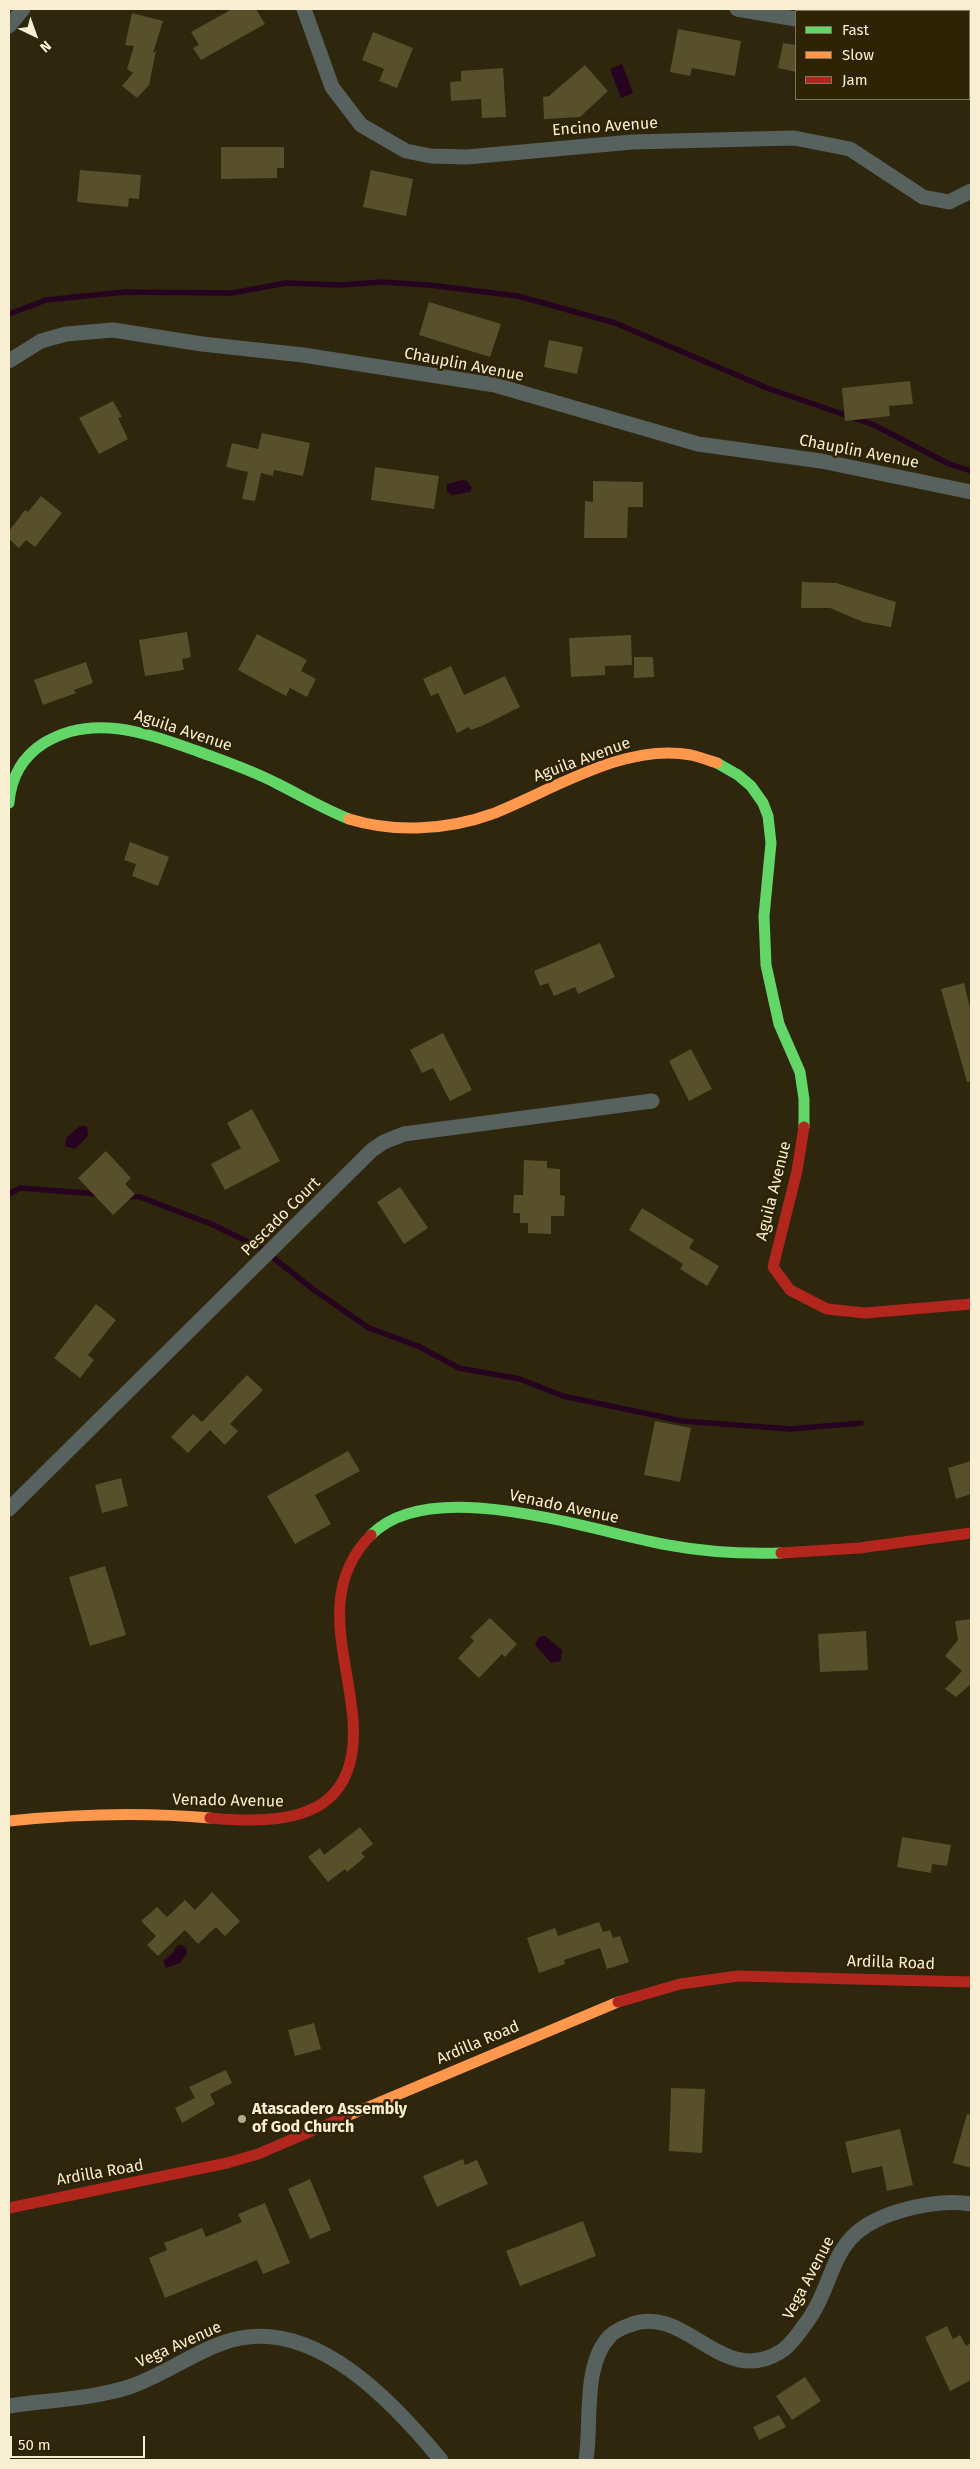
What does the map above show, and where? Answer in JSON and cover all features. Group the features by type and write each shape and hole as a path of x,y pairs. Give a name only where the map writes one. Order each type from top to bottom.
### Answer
{"street":[{"path":"9,26 23,9"},
{"name":"Encino Avenue","path":"304,9 332,87 361,125 406,151 431,156 467,157 632,142 794,138 850,150 923,198 949,202 971,190"},
{"path":"737,9 795,19"},
{"name":"Chauplin Avenue","path":"9,361 41,341 66,334 113,330 202,344 303,355 495,385 698,444 822,461 971,492"},
{"name":"Aguila Avenue","path":"9,803 9,787 15,770 29,754 47,740 78,728 95,726 143,731 264,776 333,812 355,821 381,827 457,822 488,815 628,758 650,754 678,753 705,758 722,765 746,781 757,792 767,813 773,836 764,904 764,945 767,976 779,1024 798,1064 804,1092 805,1112 802,1161 782,1222 773,1267 790,1290 827,1309 865,1313 971,1304"},
{"name":"Pescado Court","path":"9,1508 372,1150 384,1142 404,1134 652,1101"},
{"name":"Venado Avenue","path":"9,1821 34,1818 171,1815 274,1821 294,1818 319,1806 334,1792 351,1755 353,1714 340,1645 341,1592 344,1576 350,1560 370,1534 390,1520 406,1513 422,1509 471,1508 512,1511 553,1518 643,1541 694,1549 746,1553 797,1552 971,1533"},
{"name":"Ardilla Road","path":"9,2208 178,2176 218,2167 258,2154 618,2002 680,1984 738,1976 971,1982"},
{"name":"Vega Avenue","path":"586,2460 594,2368 602,2347 611,2335 642,2320 659,2322 684,2332 710,2348 740,2361 757,2362 772,2357 791,2344 806,2325 841,2249 858,2230 876,2218 916,2206 938,2202 971,2204"},
{"name":"Vega Avenue","path":"9,2406 107,2392 128,2387 231,2340 267,2335 301,2343 346,2368 396,2409 441,2460"}],"shaded area":[{"path":"622,64 633,93 621,98 610,69"},
{"path":"463,480 467,481 472,488 470,492 452,495 447,492 447,484"},
{"path":"80,1126 87,1126 88,1136 75,1149 65,1146 66,1138"},
{"path":"545,1636 562,1650 561,1661 551,1663 535,1645 539,1637"},
{"path":"178,1945 186,1948 187,1953 180,1963 166,1968 163,1961 172,1954"}],"building":[{"path":"232,9 256,9 265,24 201,60 193,48 199,45 191,32"},
{"path":"132,13 163,21 153,53 156,51 149,85 137,98 122,86 133,73 127,69 134,46 125,45"},
{"path":"678,29 741,41 735,76 692,68 690,76 670,72"},
{"path":"373,32 413,48 397,88 379,81 384,69 362,60"},
{"path":"783,43 795,45 795,72 778,68"},
{"path":"585,65 608,91 580,117 544,119 543,97 549,96"},
{"path":"503,68 506,117 482,118 481,99 451,101 450,82 461,81 461,71"},
{"path":"221,147 284,147 284,168 277,168 277,178 221,179"},
{"path":"80,170 141,175 139,199 129,198 128,207 77,202"},
{"path":"371,170 413,179 406,216 363,207"},
{"path":"429,302 501,324 490,357 419,335"},
{"path":"549,340 583,347 577,374 544,367"},
{"path":"910,381 913,404 889,406 890,416 845,421 842,388"},
{"path":"113,401 122,417 118,418 128,439 99,454 79,418"},
{"path":"262,433 310,443 303,476 274,470 273,476 261,473 255,501 242,499 248,472 226,467 232,443 258,449"},
{"path":"375,467 439,476 434,509 371,500"},
{"path":"593,481 643,482 643,507 628,507 627,538 584,538 585,501 593,502"},
{"path":"41,496 62,513 35,547 26,540 19,548 9,539 9,531 25,510 28,512"},
{"path":"802,582 836,583 896,602 891,627 863,622 830,608 801,608"},
{"path":"187,632 191,657 182,659 184,670 145,676 139,640"},
{"path":"257,634 307,660 301,671 316,679 307,697 290,688 286,696 238,670"},
{"path":"631,635 632,665 605,666 605,675 571,677 569,638"},
{"path":"634,657 653,657 654,677 634,678"},
{"path":"86,662 93,683 74,690 76,693 43,705 34,680"},
{"path":"451,666 464,695 505,676 520,707 484,725 471,730 469,727 457,733 438,693 431,696 423,679"},
{"path":"130,842 169,857 158,886 132,876 136,864 124,860"},
{"path":"600,943 615,977 578,994 575,987 554,996 548,983 540,986 534,971"},
{"path":"964,983 971,1012 971,1082 967,1082 941,989"},
{"path":"443,1033 472,1090 450,1101 433,1068 422,1073 410,1050"},
{"path":"691,1049 712,1089 689,1101 669,1061"},
{"path":"252,1109 280,1161 225,1190 211,1164 241,1148 227,1123"},
{"path":"106,1151 131,1178 125,1184 135,1194 113,1215 78,1178"},
{"path":"524,1160 547,1161 547,1168 560,1169 560,1195 565,1196 564,1216 551,1216 551,1234 528,1233 528,1223 520,1223 520,1213 513,1213 514,1195 523,1195"},
{"path":"400,1187 428,1228 404,1244 377,1202"},
{"path":"642,1208 694,1240 689,1248 719,1266 707,1286 680,1269 683,1264 629,1230"},
{"path":"96,1304 116,1320 88,1355 94,1360 80,1378 54,1358"},
{"path":"247,1375 263,1390 230,1424 238,1431 225,1445 210,1430 188,1453 171,1437 193,1414 202,1422"},
{"path":"655,1421 691,1428 680,1482 644,1475"},
{"path":"348,1451 360,1471 315,1495 331,1524 295,1544 267,1496"},
{"path":"971,1461 971,1494 956,1499 948,1468"},
{"path":"121,1478 128,1506 102,1513 95,1485"},
{"path":"105,1566 126,1635 90,1646 69,1577"},
{"path":"490,1618 517,1644 505,1657 502,1654 479,1678 458,1658 474,1641 470,1637"},
{"path":"971,1619 971,1684 956,1697 945,1689 962,1671 945,1656 958,1640 955,1621"},
{"path":"866,1631 868,1670 820,1672 818,1634"},
{"path":"360,1827 373,1844 361,1853 365,1857 347,1872 345,1869 328,1882 308,1857 320,1848 324,1855"},
{"path":"902,1837 951,1845 947,1866 932,1864 931,1873 897,1867"},
{"path":"212,1892 240,1921 225,1936 216,1927 198,1944 185,1930 158,1956 147,1945 156,1936 141,1921 157,1907 167,1917 185,1900 195,1910"},
{"path":"599,1922 603,1932 610,1930 613,1938 620,1936 629,1962 607,1969 600,1948 564,1960 565,1964 539,1973 527,1938 555,1928 558,1936"},
{"path":"314,2023 321,2049 295,2056 288,2030"},
{"path":"226,2070 232,2083 210,2094 215,2104 182,2123 175,2108 195,2098 189,2087"},
{"path":"671,2088 705,2089 702,2153 669,2151"},
{"path":"967,2114 971,2115 971,2168 953,2163"},
{"path":"900,2129 913,2185 887,2191 882,2166 852,2173 845,2142"},
{"path":"463,2159 465,2165 477,2160 488,2184 437,2207 423,2176"},
{"path":"310,2179 331,2230 310,2239 288,2189"},
{"path":"265,2203 290,2263 263,2274 257,2260 165,2298 149,2258 167,2250 164,2243 202,2228 206,2237 242,2222 238,2214"},
{"path":"583,2221 596,2256 520,2286 506,2251"},
{"path":"947,2326 953,2339 960,2335 966,2346 971,2343 971,2380 950,2391 925,2337"},
{"path":"805,2377 821,2401 792,2420 776,2396"},
{"path":"779,2415 786,2427 759,2440 753,2427"}],"waterway":[{"path":"9,314 46,300 125,292 232,293 286,283 341,285 381,282 429,285 518,296 615,323 767,388 874,425 949,464 971,471"},
{"path":"9,1194 20,1188 99,1194"},
{"path":"126,1196 140,1197 211,1224 261,1248 314,1290 369,1328 418,1346 459,1368 520,1379 563,1396 682,1421 790,1429 861,1423"}],"traffic: fast":[{"path":"9,803 15,776 24,761 36,749 63,734 81,729 100,728 120,729 139,733 217,758 268,779 349,819"},
{"path":"717,763 738,775 751,786 763,803 768,816 771,843 764,916 766,965 779,1024 800,1072 804,1099 804,1127"},
{"path":"371,1535 398,1517 432,1509 472,1507 557,1520 682,1547 724,1552 781,1553"}],"traffic: slow":[{"path":"349,819 402,828 457,824 492,814 589,771 640,756 666,753 691,755 717,763"},
{"path":"9,1821 110,1815 210,1818"},
{"path":"347,2116 618,2002"}],"traffic: jam":[{"path":"804,1127 797,1171 773,1267 790,1290 827,1309 865,1313 971,1304"},
{"path":"781,1553 859,1548 971,1533"},
{"path":"210,1818 266,1820 291,1816 313,1809 331,1796 344,1778 352,1753 353,1720 342,1647 340,1601 345,1578 355,1556 371,1535"},
{"path":"618,2002 680,1984 738,1976 971,1982"},
{"path":"9,2208 227,2163 258,2154 347,2116"}],"place":[{"name":"Atascadero Assembly of God Church","path":"242,2119"}]}
